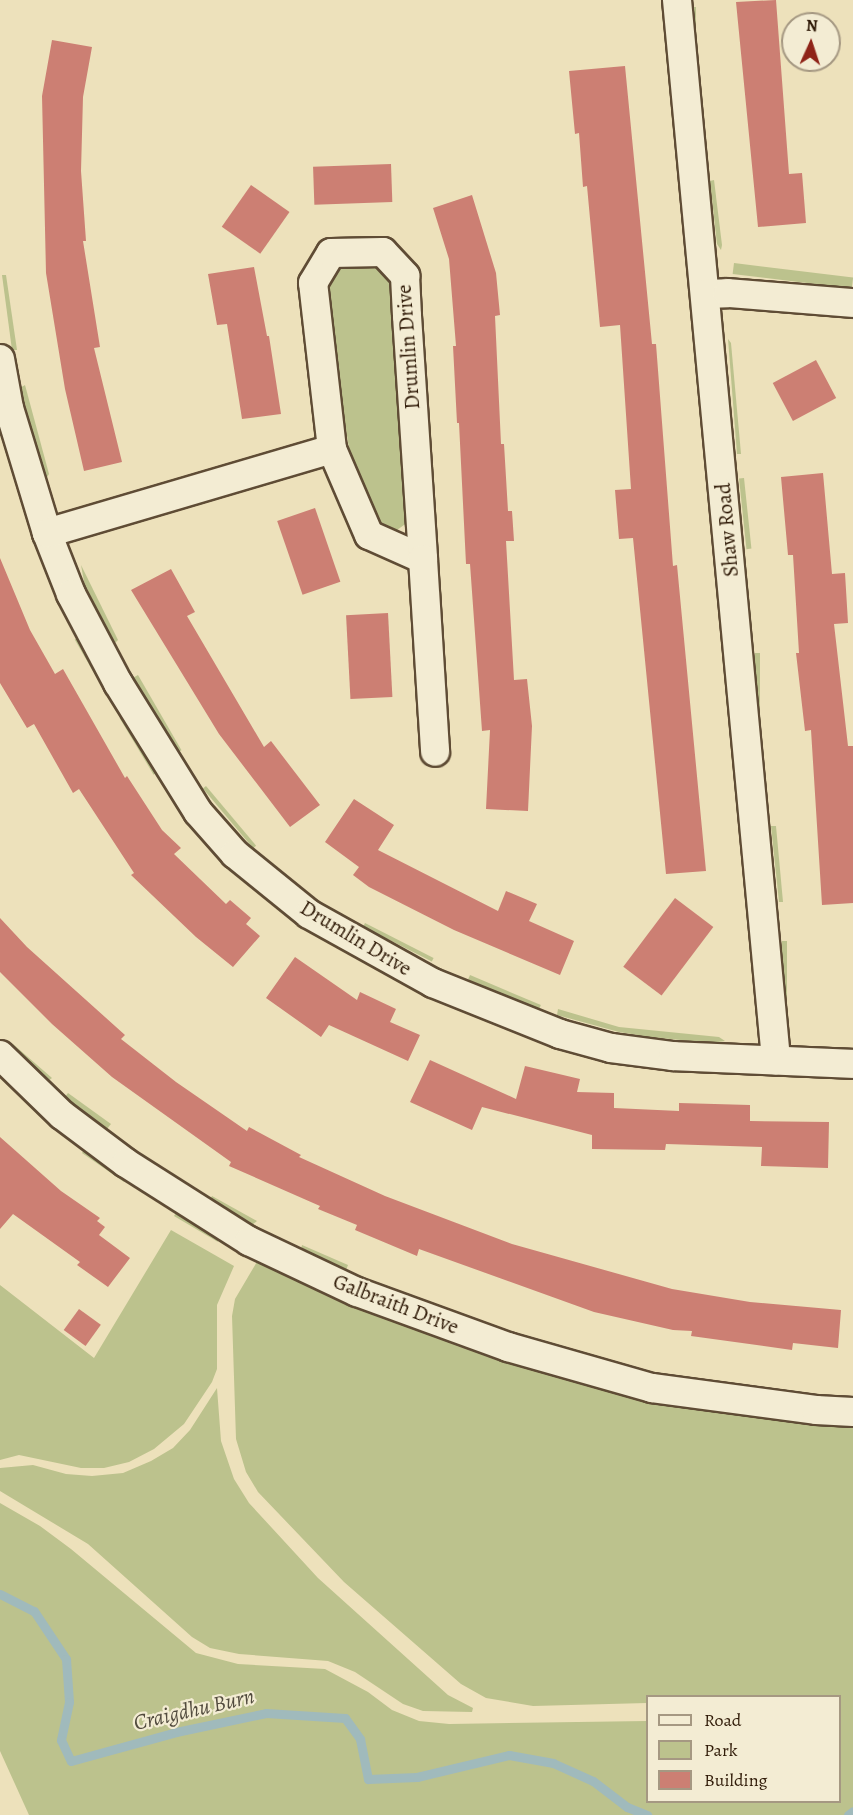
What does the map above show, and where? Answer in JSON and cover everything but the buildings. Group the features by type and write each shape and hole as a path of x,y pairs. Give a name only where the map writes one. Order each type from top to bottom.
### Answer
{"street":[{"name":"Shaw Road","path":"677,0 776,1060"},
{"name":"Drumlin Drive","path":"423,559 369,535 332,450 313,283 331,254 382,252 405,276 423,559 435,752"},
{"path":"705,294 728,293 853,303"},
{"name":"Drumlin Drive","path":"0,359 9,408 47,533 71,594 118,684 198,812 235,854 309,914 433,983 560,1034 611,1048 673,1056 853,1064"},
{"path":"47,533 332,450"},
{"name":"Galbraith Drive","path":"0,1055 62,1115 126,1163 249,1241 357,1292 508,1347 652,1388 816,1410 853,1412"}],"green space":[{"path":"692,7 696,7 696,75 692,75"},
{"path":"714,180 721,250 717,244 710,181"},
{"path":"734,263 853,278 852,289 733,274"},
{"path":"385,265 395,289 408,522 393,533 383,529 371,516 357,478 349,448 323,287 329,267"},
{"path":"2,275 6,275 17,350 12,350"},
{"path":"728,339 731,343 741,454 737,454"},
{"path":"25,385 49,474 46,479 20,388"},
{"path":"744,478 751,549 746,549 739,479"},
{"path":"81,565 118,640 114,644 85,587"},
{"path":"79,637 105,682 101,685 75,640"},
{"path":"755,653 760,653 760,724 755,724"},
{"path":"138,675 182,750 177,753 134,678"},
{"path":"123,716 157,773 154,775 120,718"},
{"path":"206,786 256,846 253,848 203,789"},
{"path":"771,826 776,826 783,902 779,902"},
{"path":"365,923 434,958 432,962 363,927"},
{"path":"782,941 787,941 787,1016 782,1016"},
{"path":"470,975 541,1005 539,1010 468,980"},
{"path":"558,1009 619,1027 719,1037 725,1041 711,1043 619,1032 557,1015"},
{"path":"13,1044 52,1078 48,1081 9,1046"},
{"path":"68,1093 111,1124 107,1129 65,1097"},
{"path":"85,1148 127,1179 124,1182 82,1153"},
{"path":"212,1196 257,1221 252,1225 210,1200"},
{"path":"177,1211 215,1234 218,1242 174,1216"},
{"path":"171,1230 234,1266 217,1305 217,1369 212,1382 184,1424 154,1449 129,1462 104,1468 81,1468 19,1455 0,1460 0,1285 94,1358"},
{"path":"302,1245 348,1265 346,1270 301,1249"},
{"path":"258,1260 446,1339 579,1383 639,1398 853,1424 853,1815 29,1815 0,1751 0,1503 40,1526 71,1549 196,1653 238,1664 325,1669 368,1692 392,1710 419,1721 449,1724 646,1721 646,1803 841,1803 841,1695 646,1695 646,1703 533,1706 486,1698 461,1684 344,1582 258,1492 246,1472 236,1439 232,1316 235,1299"},
{"path":"217,1388 221,1441 234,1479 249,1503 318,1578 448,1695 473,1708 472,1712 423,1711 403,1704 355,1672 328,1661 239,1654 210,1648 192,1637 88,1544 0,1491 0,1468 33,1465 66,1474 92,1476 123,1473 151,1461 173,1448 190,1430"}],"waterway":[{"name":"Craigdhu Burn","path":"0,1594 34,1611 66,1659 69,1702 61,1740 71,1761 176,1732 266,1713 345,1718 360,1739 368,1779 417,1777 509,1755 553,1763 593,1781 627,1807 647,1815"},
{"name":"Craigdhu Burn","path":"848,1815 853,1811"}]}
